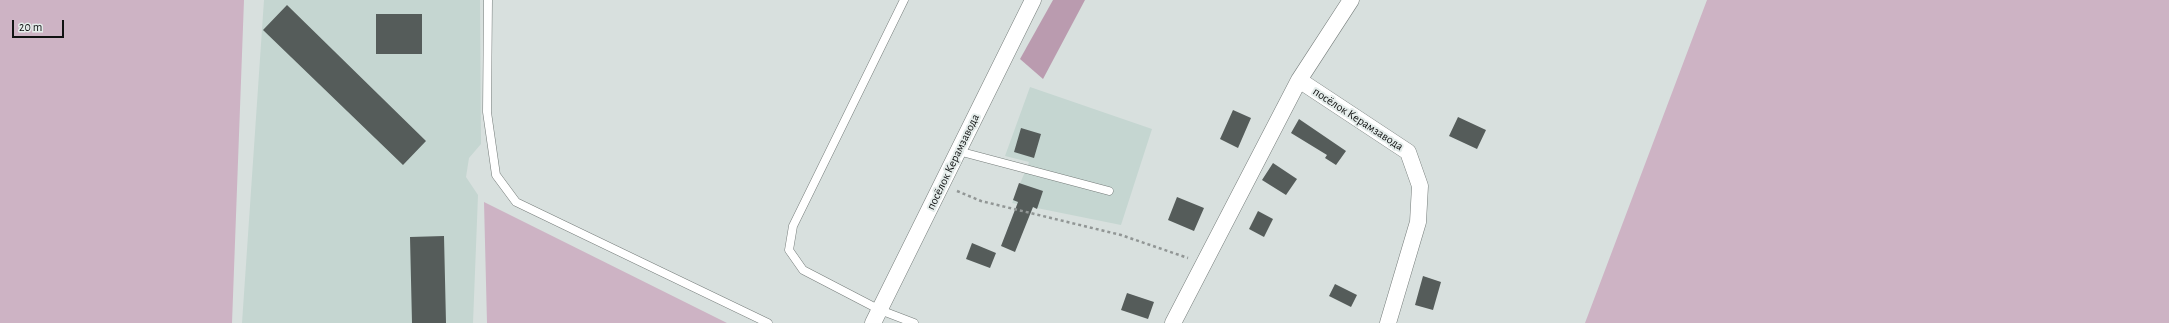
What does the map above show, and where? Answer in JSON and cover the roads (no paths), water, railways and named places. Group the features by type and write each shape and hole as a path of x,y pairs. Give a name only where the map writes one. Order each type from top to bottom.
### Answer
{"street":[{"name":"посёлок Керамзавода","path":"876,316 1033,0"},
{"name":"посёлок Керамзавода","path":"1173,323 1299,80 1347,2"},
{"name":"посёлок Керамзавода","path":"1299,80 1408,152 1420,186 1418,222 1388,323"}],"lane":[{"path":"488,0 487,112 496,175 516,202 768,323"},
{"path":"904,0 793,226 789,250 803,270 876,316 914,323"},
{"path":"958,151 1109,191"}]}
